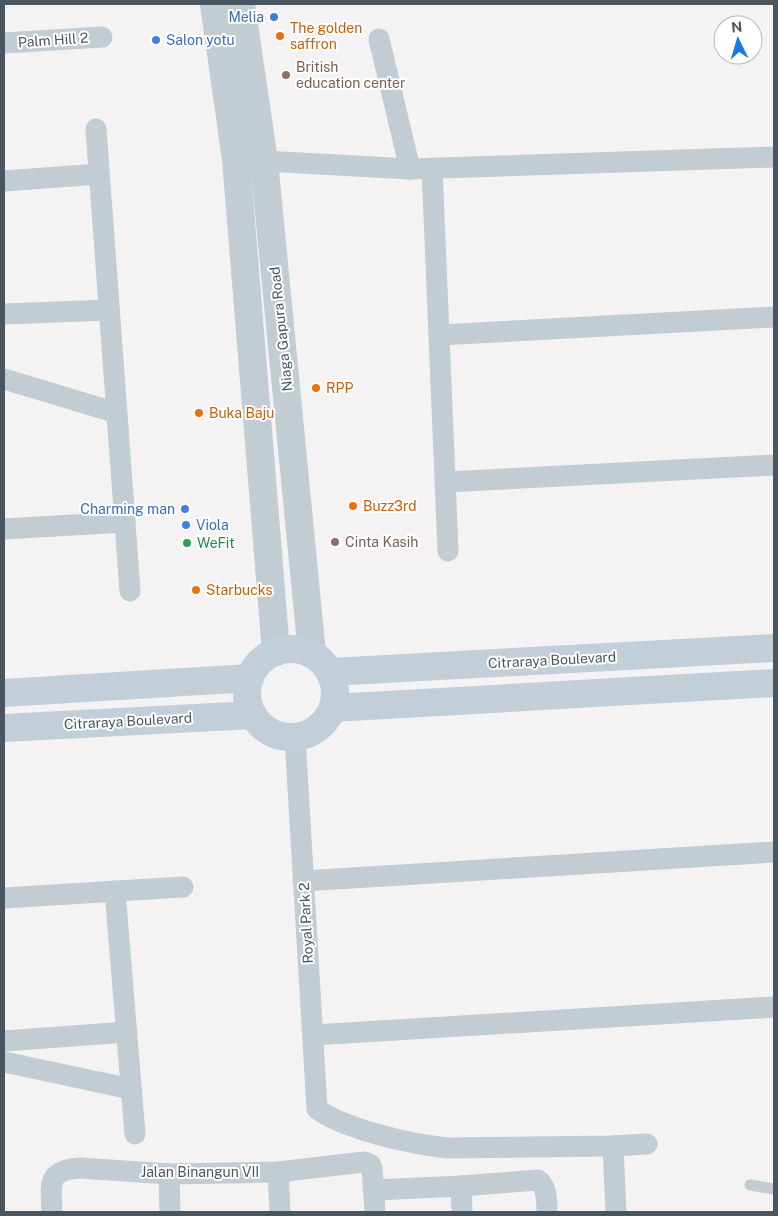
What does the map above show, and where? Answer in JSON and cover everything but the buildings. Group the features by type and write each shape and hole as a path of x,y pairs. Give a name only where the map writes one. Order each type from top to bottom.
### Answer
{"main road":[{"name":"Citraraya Boulevard","path":"321,663 774,648"},
{"path":"301,650 321,663 334,684 336,696 333,708 327,719 318,728 307,734 295,737 282,736 270,732 253,715 248,703 247,690 250,678 256,667 265,658 276,652 301,650"},
{"path":"4,693 250,678"},
{"path":"333,708 774,683"},
{"name":"Citraraya Boulevard","path":"4,728 253,715"}],"street":[{"path":"214,4 236,159 276,652"},
{"name":"Niaga Gapura Road","path":"242,4 264,161 321,663"},
{"name":"Palm Hill 2","path":"4,43 102,37"},
{"path":"379,39 410,169"},
{"path":"96,130 130,591"},
{"path":"264,161 410,169 774,157"},
{"path":"432,168 448,551"},
{"path":"4,181 99,174"},
{"path":"4,314 109,310"},
{"path":"439,335 774,317"},
{"path":"4,379 117,413"},
{"path":"445,482 774,465"},
{"path":"4,529 124,522"},
{"name":"Royal Park 2","path":"295,737 317,1109 336,1120 422,1145 447,1148 613,1146"},
{"path":"303,881 774,852"},
{"path":"4,898 183,887"},
{"path":"115,891 135,1134"},
{"path":"313,1035 774,1007"},
{"path":"4,1041 127,1032"},
{"path":"4,1062 131,1089"},
{"path":"616,1212 613,1146 647,1144"},
{"name":"Jalan Binangun VII","path":"52,1212 51,1184 54,1176 69,1168 169,1174 278,1172 364,1162 370,1164 374,1183"},
{"path":"278,1172 280,1212"},
{"path":"169,1174 170,1212"},
{"path":"375,1212 374,1183 461,1186 538,1180 541,1182 545,1192 547,1212"},
{"path":"461,1186 462,1212"}],"lane":[{"path":"750,1185 774,1189"}],"place":[{"name":"Melia","path":"274,17"},
{"name":"The golden saffron","path":"280,36"},
{"name":"Salon yotu","path":"156,40"},
{"name":"British education center","path":"286,75"},
{"name":"RPP","path":"316,388"},
{"name":"Buka Baju","path":"199,413"},
{"name":"Buzz3rd","path":"353,506"},
{"name":"Charming man","path":"185,509"},
{"name":"Viola","path":"186,525"},
{"name":"Cinta Kasih","path":"335,542"},
{"name":"WeFit","path":"187,543"},
{"name":"Starbucks","path":"196,590"}]}
